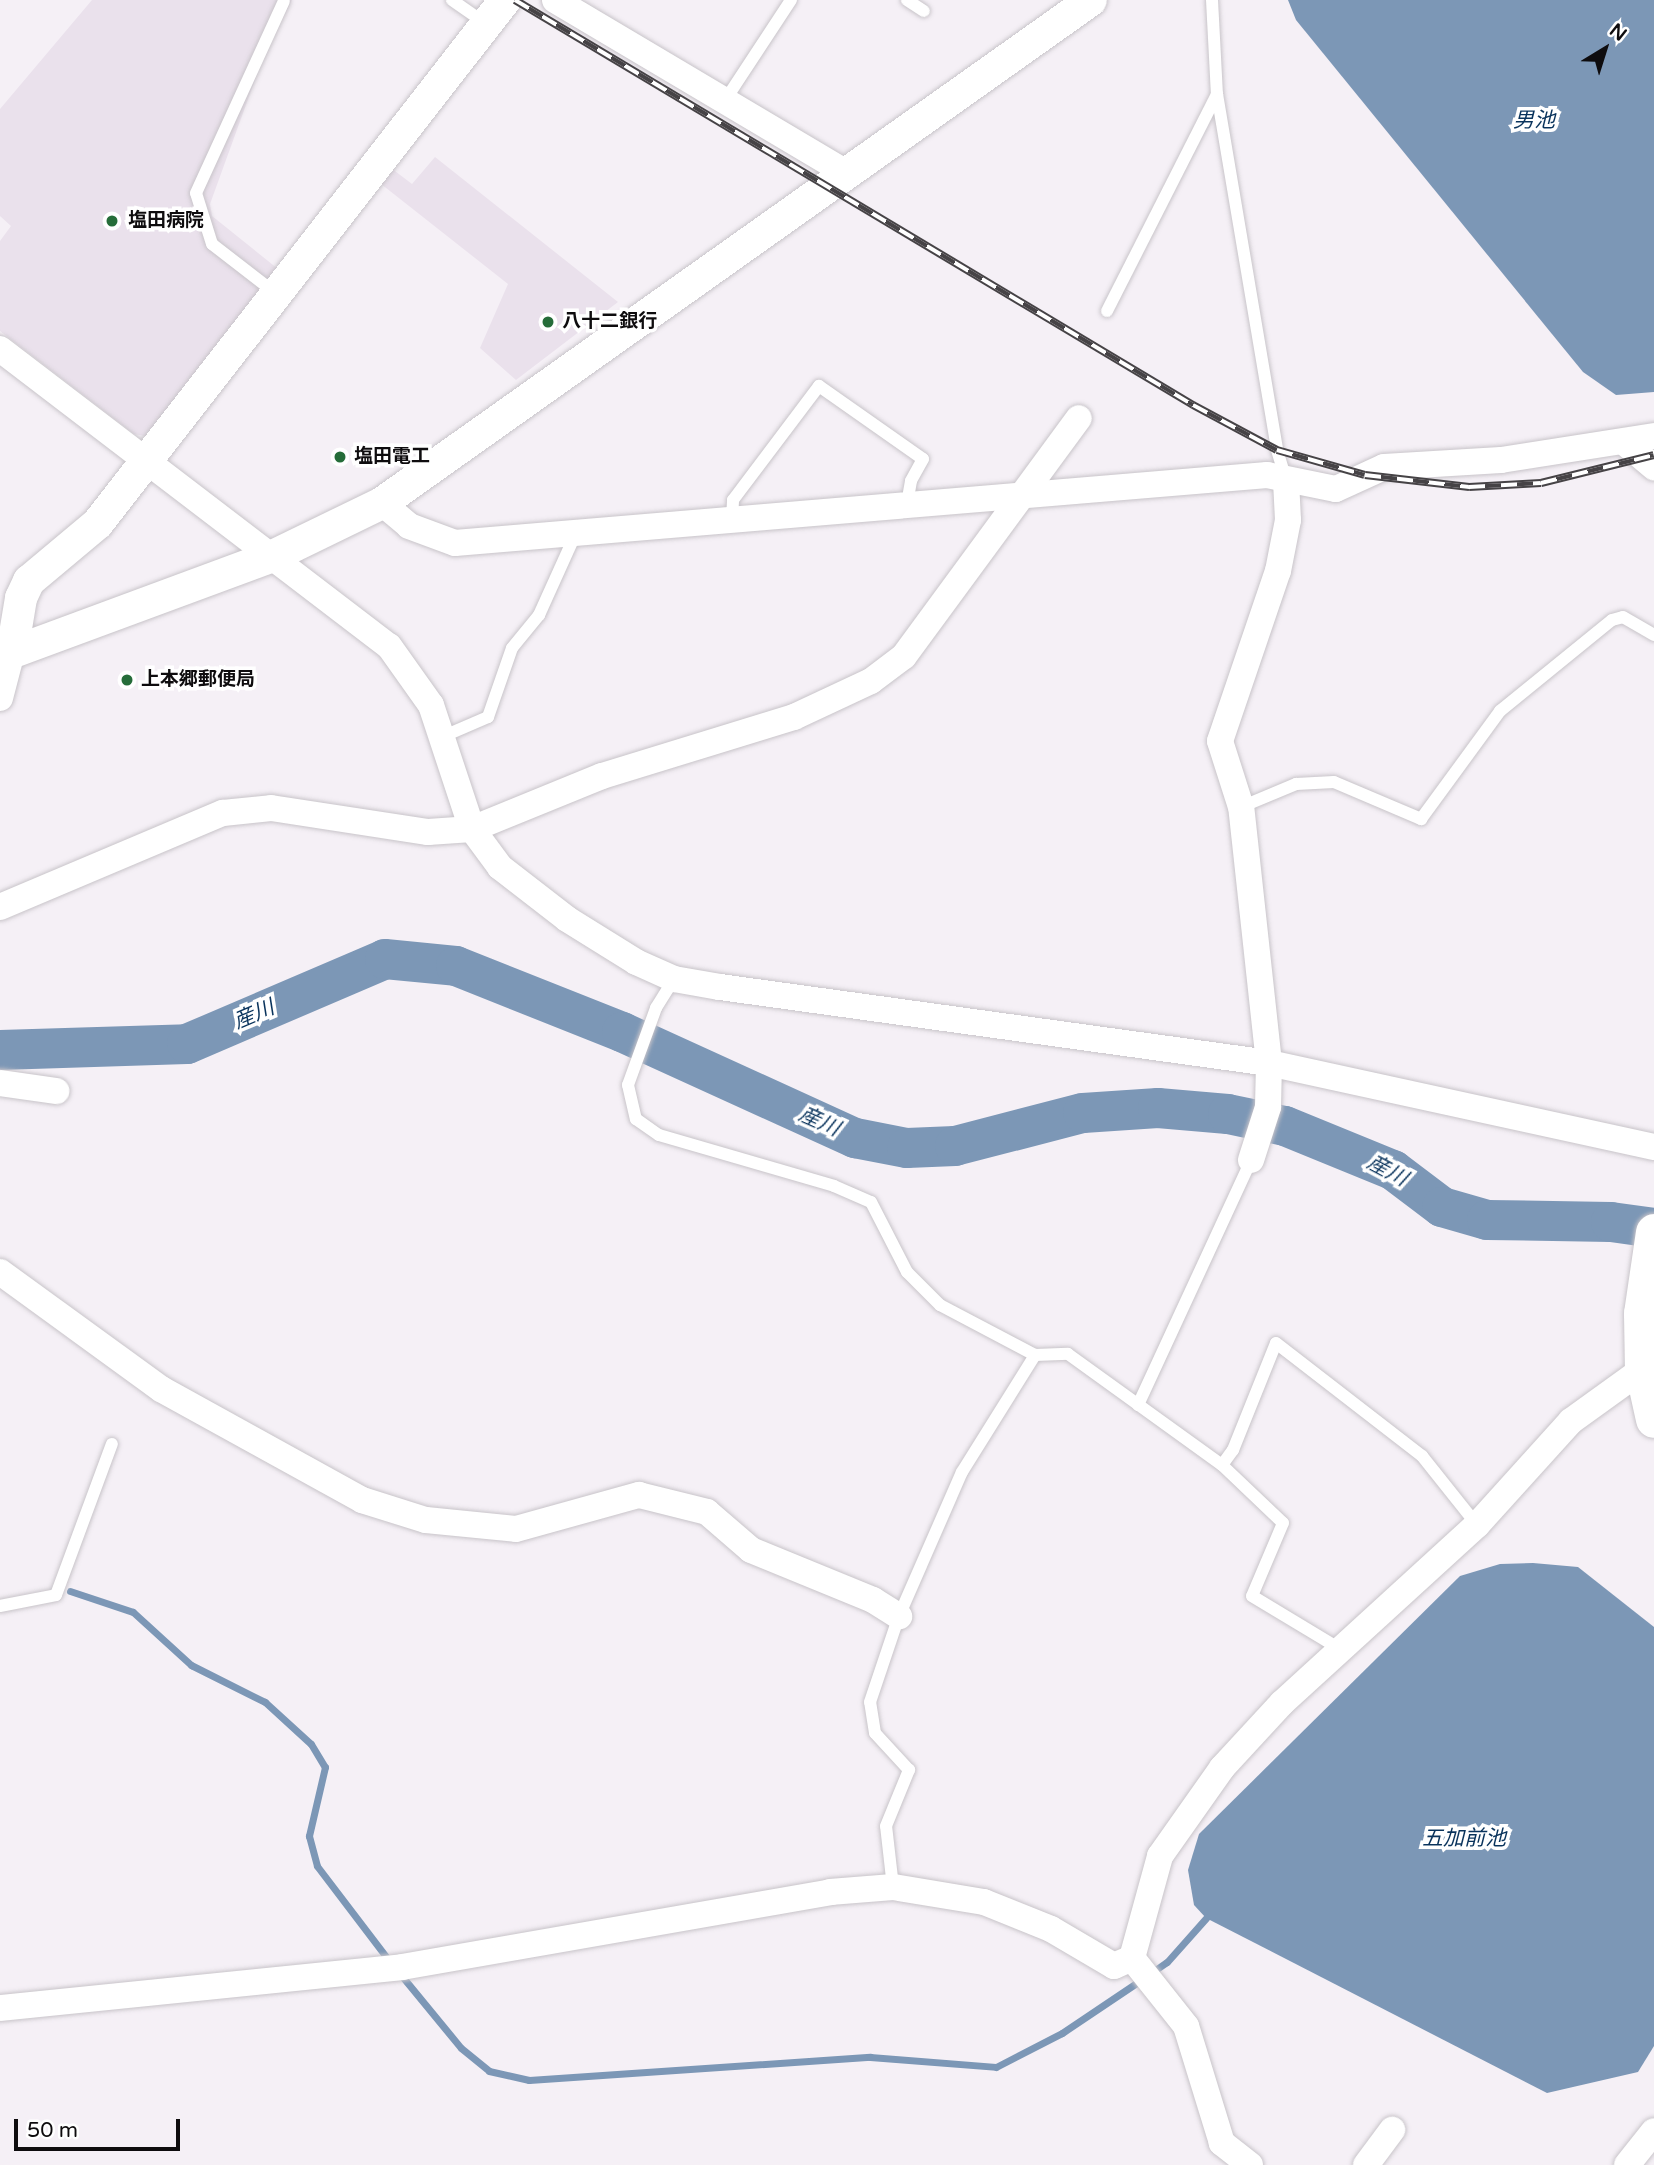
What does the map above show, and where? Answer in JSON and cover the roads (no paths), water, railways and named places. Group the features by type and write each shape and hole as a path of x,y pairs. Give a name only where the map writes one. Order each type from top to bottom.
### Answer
{"main road":[{"path":"1654,1232 1645,1278 1643,1369 1654,1419"}],"street":[{"path":"555,0 724,103 844,171"},
{"path":"6,655 273,556 382,503 844,171 1091,0"},
{"path":"0,698 6,655 21,598 29,581 98,523 274,292 495,11"},
{"path":"0,349 389,646 414,676 444,736 471,829 500,867 567,919 636,962 674,979 1269,1063 1654,1147"},
{"path":"0,907 223,813 271,808 428,832 471,829 602,776 794,717 871,681 904,656 1079,418"},
{"path":"382,503 409,526 455,543 1267,475 1336,489 1384,467 1501,460 1625,443 1654,436"},
{"path":"1625,443 1654,467"},
{"path":"1251,1160 1268,1107 1269,1063 1241,807 1220,741 1278,571 1288,520 1286,480"},
{"path":"0,1083 56,1091"},
{"path":"0,1272 161,1389 362,1500 426,1520 516,1529 639,1496 707,1512 751,1550 873,1600 899,1616"},
{"path":"1132,1958 1160,1856 1186,1815 1239,1749 1340,1648 1477,1525 1571,1421 1643,1369"},
{"path":"0,2008 402,1967 830,1892 894,1887 984,1902 1051,1930 1114,1966 1132,1958"},
{"path":"1132,1958 1186,2026 1222,2143 1250,2165"},
{"path":"1366,2165 1392,2130"},
{"path":"1627,2165 1654,2131"}],"lane":[{"path":"452,0 495,11"},
{"path":"724,103 791,0"},
{"path":"907,0 924,11"},
{"path":"1212,0 1217,94 1277,450 1286,480"},
{"path":"274,292 212,244 196,193 284,1"},
{"path":"1107,311 1217,94"},
{"path":"732,520 733,500 819,386 923,459 911,481 907,504"},
{"path":"444,736 488,717 512,648 539,615 576,533"},
{"path":"1241,807 1296,784 1335,782 1420,819 1500,711 1612,620 1623,617 1654,635"},
{"path":"674,979 656,1008 628,1085 636,1119 659,1135 834,1186 871,1202 907,1272 940,1305 1035,1355 1068,1354 1222,1465 1283,1523 1252,1596 1340,1648"},
{"path":"1138,1405 1251,1160"},
{"path":"1222,1465 1233,1450 1276,1343 1422,1456 1477,1525"},
{"path":"894,1887 886,1826 909,1770 875,1733 870,1702 899,1616 962,1472 1035,1355"},
{"path":"0,1606 56,1595 112,1444"}],"water":[{"name":"男池","path":"1288,0 1654,0 1654,392 1616,395 1583,372 1296,20"},
{"name":"五加前池","path":"1533,1563 1578,1567 1654,1627 1654,2046 1638,2072 1547,2093 1206,1918 1194,1905 1188,1870 1199,1834 1460,1576 1500,1564"}],"waterway":[{"name":"産川","path":"0,1050 187,1044 385,959 456,966 622,1032 855,1138 907,1148 955,1146 1083,1113 1158,1108 1228,1114 1285,1126 1393,1170 1442,1207 1487,1220 1611,1222 1654,1228"},
{"path":"70,1591 133,1612 191,1665 265,1702 311,1744 325,1767 309,1836 317,1866 391,1963"},
{"path":"1151,1973 1167,1962 1206,1918"},
{"path":"401,1975 461,2048 489,2071 529,2080 870,2057 996,2067 1062,2033 1141,1980"}],"railway":[{"path":"515,0 1193,405 1277,450 1365,475 1469,487 1541,483 1654,455"}],"place":[{"name":"塩田病院","path":"112,221"},
{"name":"八十二銀行","path":"548,322"},
{"name":"塩田電工","path":"340,457"},
{"name":"上本郷郵便局","path":"127,680"}]}
